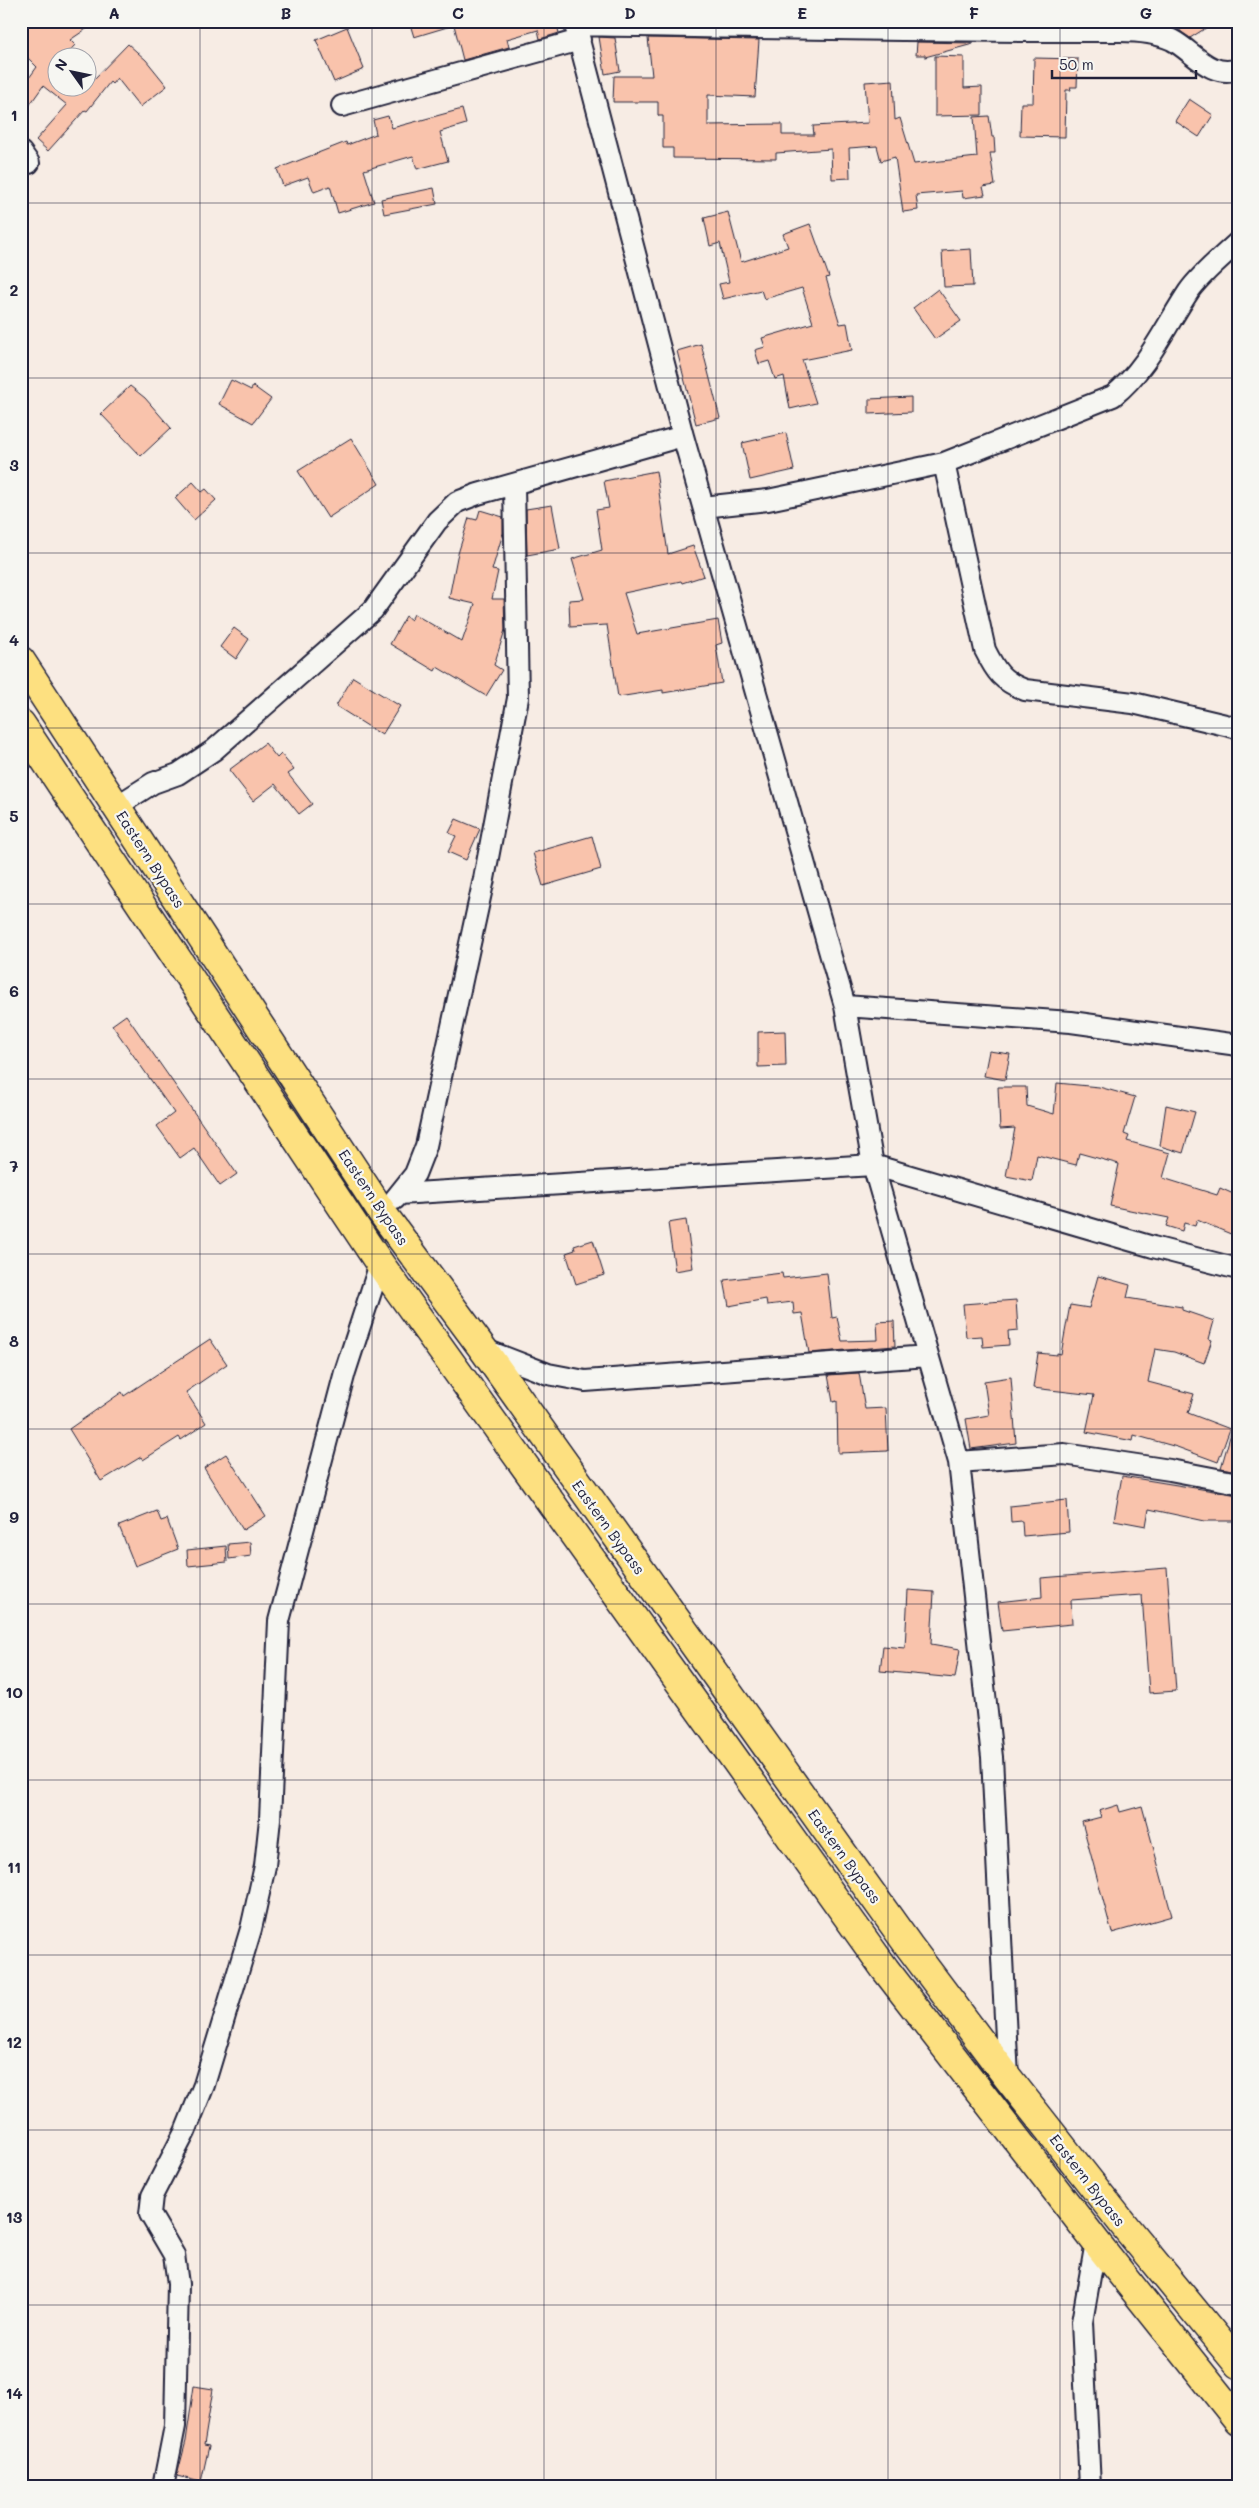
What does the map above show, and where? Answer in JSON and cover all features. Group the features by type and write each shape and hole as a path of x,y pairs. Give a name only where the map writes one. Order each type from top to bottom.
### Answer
{"highway":[{"name":"Eastern Bypass","path":"21,661 117,806 391,1204 483,1350 909,1946 1008,2078 1127,2229 1238,2364"},
{"name":"Eastern Bypass","path":"21,724 380,1264 885,1969 1096,2242 1238,2420"}],"street":[{"path":"342,106 576,29 992,26 1124,31 1155,34 1172,41 1206,66 1232,71 1238,69"},
{"path":"576,29 683,436 845,1006 874,1165 959,1462 992,1757 1008,2078"},
{"path":"703,507 768,500 944,463 1113,396 1129,383 1142,366 1190,289 1238,242"},
{"path":"117,806 153,783 178,774 214,750 374,610 437,521 457,502 683,436"},
{"path":"944,463 985,650 996,670 1008,684 1025,690 1133,703 1238,728"},
{"path":"391,1204 415,1174 426,1146 484,879 518,698 514,484"},
{"path":"845,1006 1071,1022 1238,1045"},
{"path":"391,1204 874,1165 1153,1247 1238,1269"},
{"path":"163,2487 175,2426 178,2284 174,2256 150,2214 152,2196 185,2132 204,2085 251,1929 265,1866 270,1819 279,1621 345,1372 380,1264"},
{"path":"483,1350 548,1374 585,1381 928,1356"},
{"path":"959,1462 1064,1454 1170,1470 1238,1483"},
{"path":"1090,2487 1082,2322 1096,2242"}],"building":[{"path":"21,21 98,21 70,40 75,45 72,48 48,48 48,90 43,86 21,117 21,89 37,67 21,51"},
{"path":"409,21 556,21 559,33 540,39 538,30 507,39 509,47 463,60 454,25 414,37"},
{"path":"1175,21 1217,21 1190,38 1181,32"},
{"path":"347,27 364,69 334,82 316,40"},
{"path":"599,37 615,38 620,71 605,74"},
{"path":"648,38 759,40 755,97 708,95 708,125 782,124 782,135 814,135 813,126 868,123 865,82 893,80 895,120 900,118 914,164 977,157 974,117 989,116 992,137 994,137 995,153 990,153 995,185 983,187 985,195 963,198 962,191 916,195 918,210 903,212 895,157 881,161 877,146 849,148 850,178 832,179 831,149 776,153 776,159 673,158 673,148 663,148 663,116 658,116 658,102 613,102 614,76 652,76"},
{"path":"917,42 973,44 925,57 925,55 916,55"},
{"path":"128,44 146,60 167,86 140,107 117,78 112,84 110,82 98,97 98,75"},
{"path":"935,56 964,57 964,88 982,87 982,115 935,116"},
{"path":"1034,58 1078,59 1077,87 1070,87 1071,90 1066,90 1065,137 1020,136 1021,103 1033,103"},
{"path":"58,98 97,98 48,151 36,140 67,105"},
{"path":"1189,99 1213,115 1199,137 1175,121"},
{"path":"462,109 466,124 440,132 448,161 417,169 413,156 364,170 374,202 338,213 330,186 314,192 308,177 283,186 277,169 346,142 347,145 376,134 373,120 388,116 392,128"},
{"path":"434,188 437,204 384,214 381,199"},
{"path":"728,212 741,262 788,247 783,234 810,224 829,277 826,278 840,324 847,323 852,350 802,360 816,403 790,409 784,376 775,379 769,361 759,364 755,350 765,347 762,338 813,323 802,288 764,299 761,290 723,299 719,284 729,282 720,243 710,246 704,218"},
{"path":"971,249 973,286 944,287 942,251"},
{"path":"938,289 961,321 935,339 913,308"},
{"path":"701,344 720,418 696,424 677,351"},
{"path":"231,380 251,390 253,386 271,399 253,423 219,404"},
{"path":"130,386 145,398 171,428 141,456 101,414"},
{"path":"911,397 911,412 869,414 869,399"},
{"path":"786,433 794,470 750,480 742,443"},
{"path":"351,438 379,484 328,518 298,471"},
{"path":"656,471 668,554 693,546 704,576 682,583 681,581 624,593 637,634 718,620 722,643 716,645 722,683 663,693 663,690 618,697 607,625 570,627 569,600 584,599 572,559 602,550 596,510 609,508 604,481"},
{"path":"193,482 202,492 206,489 216,500 194,520 175,498"},
{"path":"552,505 560,549 527,555 526,509"},
{"path":"480,510 503,517 503,533 492,570 498,571 492,599 504,599 505,630 494,665 502,670 486,696 437,667 435,671 390,644 406,616 411,620 414,614 462,642 475,604 449,598 457,557 469,518 477,520"},
{"path":"234,628 249,639 236,659 220,647"},
{"path":"353,677 400,706 382,735 336,706"},
{"path":"265,743 277,758 281,754 294,770 288,774 312,804 299,814 275,784 253,801 229,770"},
{"path":"456,819 480,829 466,860 448,852 456,836 449,833"},
{"path":"592,836 601,869 543,886 533,853"},
{"path":"126,1015 237,1174 220,1186 194,1148 180,1158 157,1126 174,1113 112,1025"},
{"path":"785,1031 786,1066 758,1067 758,1032"},
{"path":"989,1051 1010,1054 1005,1080 984,1076"},
{"path":"1057,1083 1099,1087 1135,1097 1124,1134 1129,1136 1127,1141 1170,1153 1163,1178 1217,1195 1220,1188 1238,1196 1238,1237 1197,1220 1195,1226 1184,1223 1182,1231 1166,1226 1169,1218 1110,1206 1119,1164 1079,1153 1076,1165 1037,1155 1032,1181 1006,1176 1015,1128 1000,1129 998,1087 1026,1087 1027,1106 1054,1114"},
{"path":"1166,1105 1195,1112 1183,1153 1160,1146"},
{"path":"686,1220 693,1268 675,1271 668,1223"},
{"path":"593,1240 604,1275 576,1284 566,1253 575,1250 574,1246"},
{"path":"782,1273 783,1278 827,1273 832,1318 837,1317 842,1341 878,1340 877,1322 894,1321 895,1346 809,1353 802,1313 794,1314 793,1302 767,1305 766,1299 729,1306 724,1280"},
{"path":"1098,1276 1130,1285 1127,1298 1182,1307 1182,1310 1214,1321 1209,1339 1212,1340 1204,1363 1174,1352 1155,1349 1148,1382 1194,1394 1188,1413 1230,1429 1218,1462 1177,1447 1134,1435 1133,1441 1086,1432 1094,1395 1033,1388 1038,1353 1061,1354 1070,1305 1089,1308"},
{"path":"1016,1300 1018,1330 1008,1331 1009,1345 983,1347 982,1336 966,1337 963,1304"},
{"path":"210,1339 227,1364 186,1392 206,1423 181,1440 179,1437 143,1460 141,1457 101,1481 69,1429 122,1392 124,1396"},
{"path":"859,1373 865,1409 886,1408 888,1451 838,1453 837,1401 833,1402 828,1375"},
{"path":"1011,1377 1016,1443 971,1449 966,1419 989,1415 984,1381"},
{"path":"1233,1426 1238,1427 1238,1471 1221,1468"},
{"path":"226,1454 266,1516 243,1530 204,1468"},
{"path":"1122,1476 1238,1495 1238,1521 1205,1521 1149,1509 1146,1526 1114,1520"},
{"path":"1067,1500 1069,1532 1023,1536 1022,1521 1011,1522 1010,1506"},
{"path":"157,1511 161,1521 167,1519 178,1549 135,1566 119,1526"},
{"path":"250,1542 251,1556 229,1559 228,1544"},
{"path":"226,1546 227,1562 188,1566 187,1550"},
{"path":"1167,1568 1176,1691 1149,1693 1142,1595 1071,1600 1072,1624 1002,1631 998,1602 1042,1597 1041,1578"},
{"path":"908,1590 934,1592 931,1644 960,1649 955,1678 880,1671 883,1646 905,1648"},
{"path":"1118,1805 1120,1812 1142,1806 1172,1916 1112,1933 1082,1822 1101,1817 1099,1811"},
{"path":"194,2386 213,2389 204,2445 209,2446 201,2482 177,2476 186,2441"}]}
